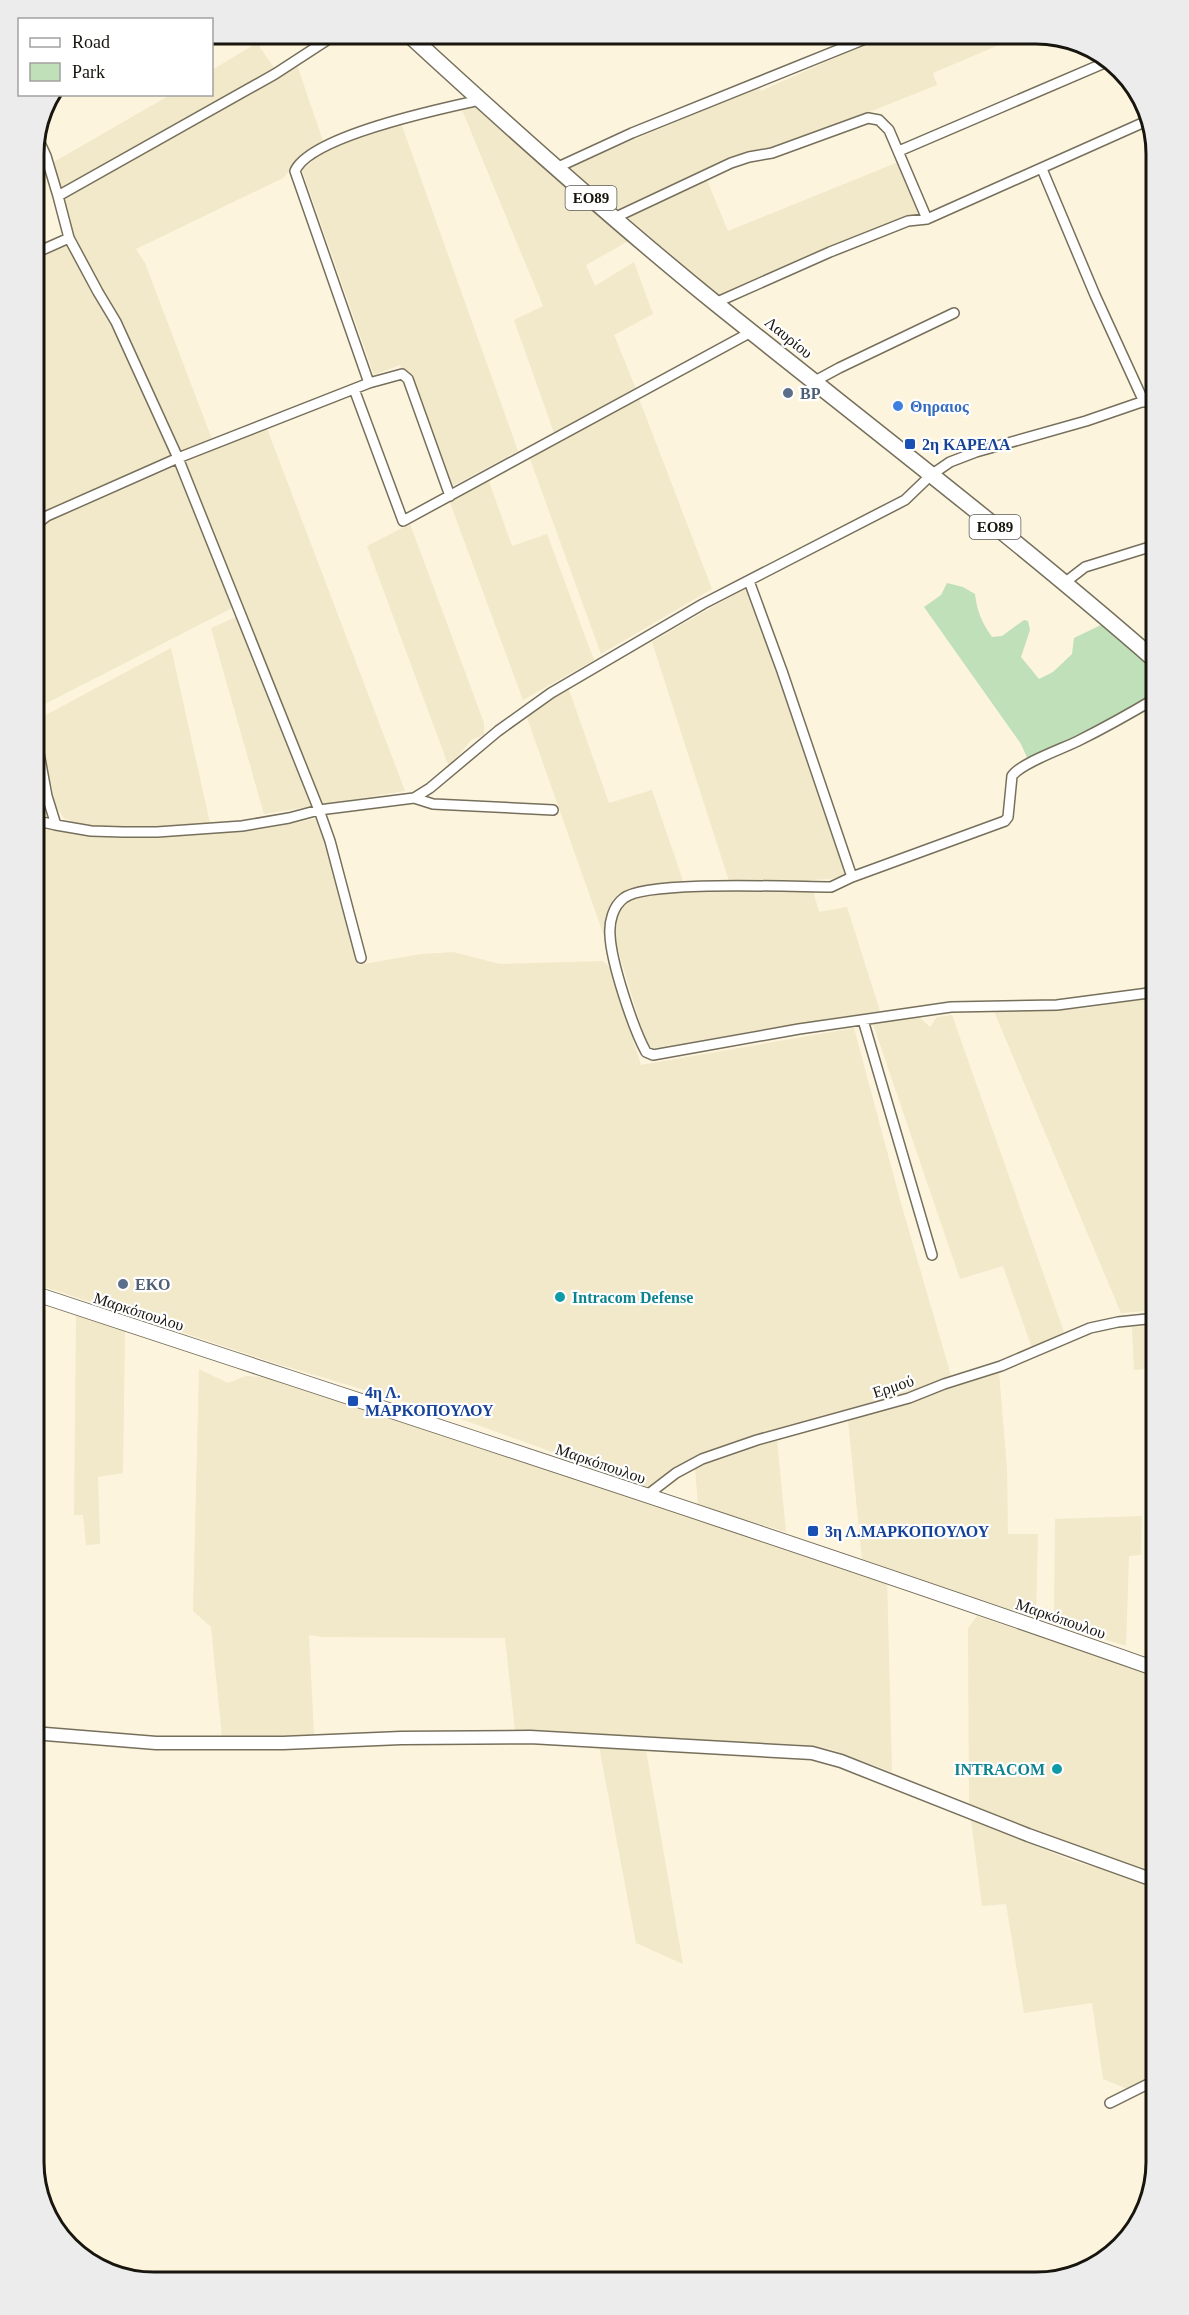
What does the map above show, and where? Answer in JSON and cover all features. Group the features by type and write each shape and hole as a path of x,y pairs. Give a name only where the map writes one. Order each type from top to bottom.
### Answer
{"main road":[{"name":"Λαυρίου","path":"419,44 556,168 715,303 931,475 1146,654"},
{"name":"Μαρκόπουλου","path":"44,1297 974,1605 1146,1665"}],"street":[{"path":"58,196 275,74 321,44"},
{"path":"556,168 632,134 853,44"},
{"path":"899,151 1100,65"},
{"path":"369,383 295,171 297,165 324,147 398,119 480,100"},
{"path":"614,218 731,163 771,153 868,118 879,120 889,130 927,219"},
{"path":"715,303 830,252 908,221 927,219 1141,123"},
{"path":"44,152 69,238 116,322 178,458 319,810 330,841 362,958"},
{"path":"414,798 430,788 491,736 551,693 703,604 905,500 931,475 950,462 976,452 1144,402 1095,295 1042,169"},
{"path":"44,249 69,238"},
{"path":"815,381 954,313"},
{"path":"354,389 403,521 753,331"},
{"path":"44,518 178,458 369,383 402,374 408,379 450,496"},
{"path":"1063,584 1085,567 1146,549"},
{"path":"748,580 782,671 852,877"},
{"path":"1146,704 1079,741 1015,771 1012,776 1008,817 1005,821 852,877 831,887 667,887 636,892 623,898 612,913 609,934 614,962 642,1044 646,1052 653,1055 799,1029 951,1007 1057,1005 1146,993"},
{"path":"44,780 56,825"},
{"path":"44,822 91,831 157,832 242,826 319,810 414,798 433,804 553,810"},
{"path":"864,1020 932,1255"},
{"name":"Ερμού","path":"646,1496 676,1473 702,1459 724,1451 909,1398 1001,1366 1090,1328 1146,1319"},
{"path":"44,1734 156,1743 283,1743 401,1738 530,1737 812,1753 841,1761 1028,1835 1146,1877"},
{"path":"1110,2103 1146,2085"}],"shaded area":[{"path":"255,44 258,44 279,75 297,65 324,144 292,168 283,178 136,249 145,263 213,442 44,516 44,254 73,239 52,163 168,96 213,96 213,69"},
{"path":"866,44 1001,44 933,73 937,85 771,151 704,173 728,231 901,161 921,212 720,297 569,167 759,87 761,91"},
{"path":"472,103 632,239 586,265 595,286 634,262 653,314 614,335 636,389 554,433 514,320 543,306 460,105"},
{"path":"401,123 518,451 447,489 400,365 374,375 302,170 325,151"},
{"path":"638,396 712,589 601,654 530,459 535,452"},
{"path":"266,426 405,791 264,814 211,628 243,614 182,461"},
{"path":"176,466 234,607 44,704 44,524"},
{"path":"488,479 512,546 547,534 594,660 523,700 449,500"},
{"path":"410,524 484,723 484,735 471,740 449,767 367,546"},
{"path":"749,586 785,688 845,875 830,879 810,880 819,912 847,907 880,1011 648,1049 618,950 609,950 525,712 568,687 609,803 652,790 683,881 729,881 652,642"},
{"path":"171,648 212,832 250,830 320,818 358,965 421,954 453,952 500,964 603,961 610,968 641,1065 854,1028 902,1207 952,1379 705,1452 649,1487 455,1417 281,1365 44,1287 44,826 74,831 75,823 64,818 56,807 44,752 44,716"},
{"path":"1146,998 1146,1311 1121,1313 993,1009 1048,1011 1088,1008"},
{"path":"917,1015 930,1027 937,1017 952,1015 1064,1332 1032,1348 1003,1266 960,1279 873,1024"},
{"path":"76,1313 125,1331 123,1473 98,1477 100,1544 86,1545 83,1515 74,1515"},
{"path":"1146,1326 1146,1369 1134,1370 1132,1327"},
{"path":"199,1369 228,1383 246,1376 273,1378 887,1579 892,1772 830,1749 796,1744 706,1743 515,1730 505,1638 322,1637 309,1635 314,1735 222,1737 211,1627 193,1611"},
{"path":"999,1372 1007,1469 1008,1534 1038,1534 1036,1618 862,1559 848,1420"},
{"path":"777,1440 786,1532 698,1505 695,1468"},
{"path":"1142,1516 1141,1555 1129,1556 1126,1646 1054,1623 1055,1519"},
{"path":"977,1616 1146,1673 1146,1871 1030,1830 969,1805 968,1628"},
{"path":"599,1746 646,1750 683,1964 636,1943"},
{"path":"971,1820 1073,1861 1090,1866 1089,1860 1146,1882 1146,2083 1130,2090 1103,2079 1092,2003 1024,2013 1006,1904 982,1906"}],"green space":[{"path":"947,583 963,587 975,594 980,617 992,637 1002,636 1024,620 1028,621 1030,630 1021,657 1039,679 1053,672 1072,654 1074,638 1103,624 1146,657 1146,702 1029,762 1021,744 924,607 941,595"}],"place":[{"name":"BP","path":"788,393"},
{"name":"Θηραιος","path":"898,406"},
{"name":"2η ΚΑΡΕΛΑ","path":"910,444"},
{"name":"EKO","path":"123,1284"},
{"name":"Intracom Defense","path":"560,1297"},
{"name":"4η Λ. ΜΑΡΚΟΠΟΥΛΟΥ","path":"353,1401"},
{"name":"3η Λ.ΜΑΡΚΟΠΟΥΛΟΥ","path":"813,1531"},
{"name":"INTRACOM","path":"1057,1769"}]}
